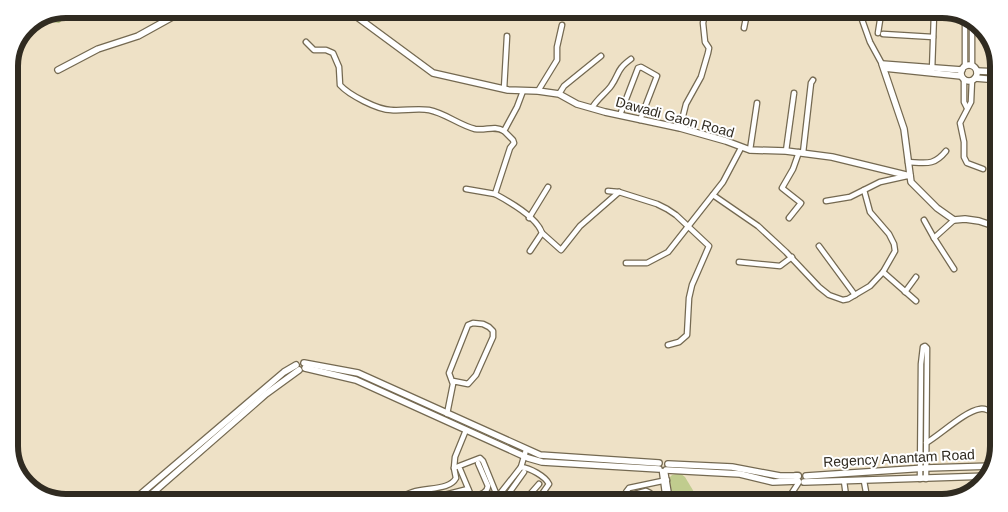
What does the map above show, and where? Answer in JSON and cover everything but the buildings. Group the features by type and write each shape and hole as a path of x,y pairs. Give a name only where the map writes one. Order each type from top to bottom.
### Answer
{"street":[{"path":"58,70 98,49 138,36 166,18"},
{"name":"Dawadi Gaon Road","path":"358,18 433,73 504,89 560,94 577,104 680,128 750,150 786,151 832,157 909,176"},
{"path":"680,128 686,104 701,78 708,53 709,48 705,42 704,18"},
{"path":"744,28 746,18"},
{"path":"861,18 870,42 883,66 904,129 911,182 937,208 954,220 978,221 990,225"},
{"path":"881,18 881,34 933,36"},
{"path":"932,70 934,18"},
{"path":"965,23 963,73 964,102 967,108"},
{"path":"538,91 556,60 562,25"},
{"path":"972,28 972,65 977,71 990,72"},
{"path":"504,89 507,36"},
{"path":"306,42 314,50 333,52 340,67 340,85 377,107 389,110 429,110 468,127 484,130 492,127 504,131 514,140 514,143 510,148 495,194"},
{"path":"560,94 564,86 601,56"},
{"path":"592,108 596,101 610,87 617,72 631,59"},
{"path":"963,73 972,65"},
{"path":"883,66 963,73 973,79 990,80"},
{"path":"620,115 638,68 641,67 657,76 640,120"},
{"path":"977,71 973,79 970,102 960,123 964,142 964,157 967,163 983,169"},
{"path":"789,218 801,203 782,188 801,153 813,80"},
{"path":"504,131 517,107 523,90"},
{"path":"786,151 794,93"},
{"path":"750,150 757,103"},
{"path":"626,264 647,263 668,252 723,182 741,148"},
{"path":"908,162 923,163 937,161 946,151"},
{"path":"826,200 850,197 880,182 909,176"},
{"path":"530,218 548,186"},
{"path":"466,189 495,194 521,209 540,226 542,234 561,250 580,226 619,192"},
{"path":"713,195 758,226 792,257 818,287 829,295 843,300 870,286 883,272 895,251 889,234 870,212 864,190"},
{"path":"608,191 619,192 667,209 708,244 710,248 692,285 689,298 687,335 680,342 668,345"},
{"path":"924,220 954,269"},
{"path":"934,238 954,220"},
{"path":"530,251 542,234"},
{"path":"819,246 855,295"},
{"path":"739,262 780,266 792,257"},
{"path":"883,272 916,301"},
{"path":"905,292 916,277"},
{"path":"446,420 453,382 450,373 468,325 472,322 489,327 493,331 493,337 476,375 468,384 453,382"},
{"path":"923,468 926,443 924,364 923,468 923,479"},
{"path":"301,366 356,380 466,430 525,453"},
{"path":"140,494 265,392 301,366 358,373 447,414 542,462 663,468 732,467 800,479 791,494"},
{"path":"926,443 968,413 980,409 990,411"},
{"path":"407,494 453,483 456,476 454,460 466,430"},
{"path":"151,494 214,435"},
{"path":"501,494 521,467 525,453"},
{"path":"454,468 476,458 482,459 496,494"},
{"path":"478,463 488,486 485,492 481,494"},
{"name":"Regency Anantam Road","path":"800,479 923,468 987,466"},
{"path":"521,467 529,469 548,481 549,484 542,494"},
{"path":"663,468 668,494"},
{"path":"460,470 470,494"},
{"path":"508,494 524,472"},
{"path":"164,473 169,479"},
{"name":"Regency Anantam Road","path":"800,479 864,481 980,476"},
{"path":"627,494 626,490 629,488 665,480"},
{"path":"665,480 666,494"},
{"path":"844,481 846,494"},
{"path":"864,481 866,494"},
{"path":"531,494 539,484"},
{"path":"448,494 468,489"},
{"path":"419,494 422,490"},
{"path":"635,494 646,491 650,494"}],"green space":[{"path":"56,18 65,18 59,23 47,21"},
{"path":"680,473 685,477 695,494 671,494 669,478"}]}
